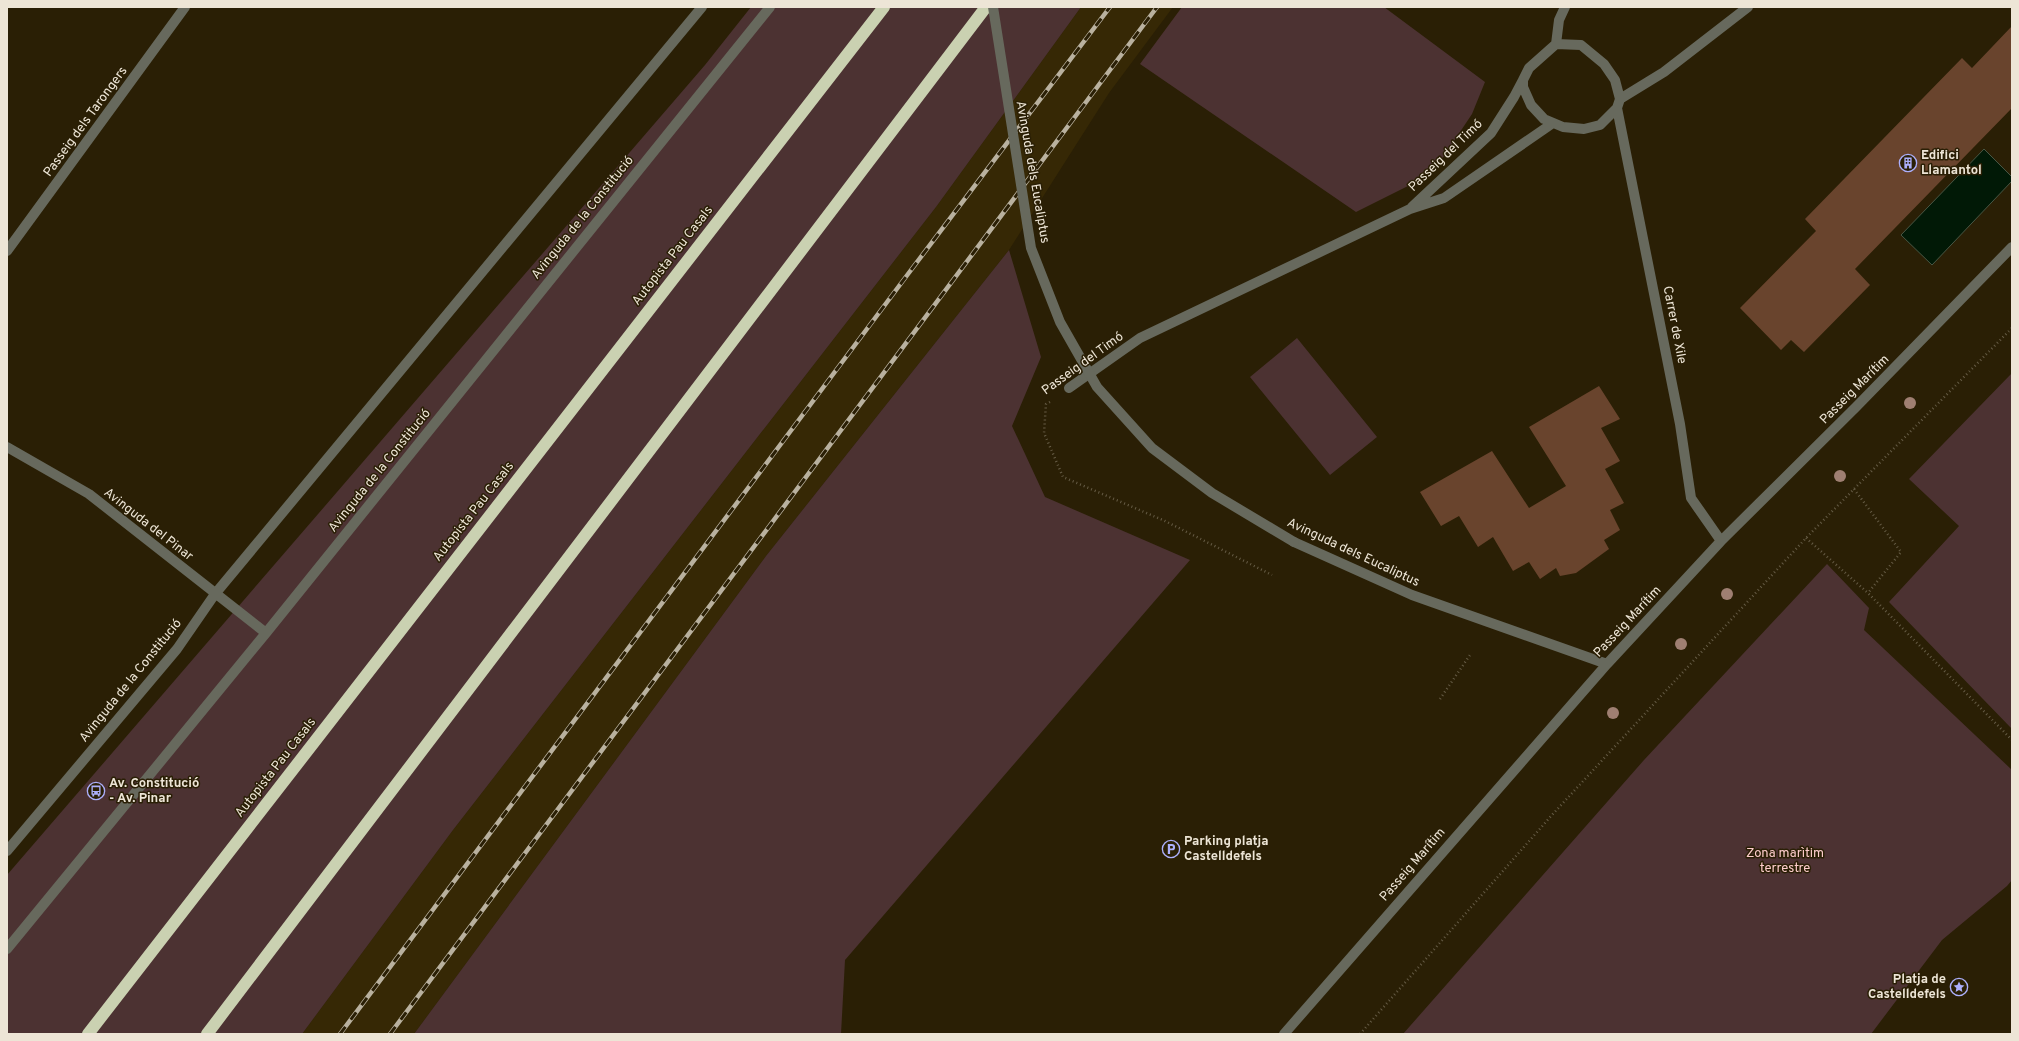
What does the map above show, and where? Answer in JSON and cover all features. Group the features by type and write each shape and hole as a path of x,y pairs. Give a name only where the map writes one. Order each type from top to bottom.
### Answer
{"highway":[{"name":"Autopista Pau Casals","path":"88,1034 884,7"},
{"path":"207,1034 986,7"}],"street":[{"name":"Passeig dels Tarongers","path":"7,251 185,7"},
{"name":"Avinguda de la Constitució","path":"7,851 177,649 214,594 702,7"},
{"name":"Avinguda de la Constitució","path":"7,948 266,633 770,7"},
{"name":"Avinguda dels Eucaliptus","path":"993,7 1031,248 1060,322 1097,387 1152,448 1212,493 1294,542 1412,595 1607,664"},
{"path":"1565,7 1559,20 1556,44 1529,68 1523,80 1523,87 1531,105 1544,119 1563,127 1584,129 1600,125 1618,103 1664,72 1748,7"},
{"path":"1556,44 1581,45 1604,64 1615,80 1618,103"},
{"name":"Passeig del Timó","path":"1410,209 1491,133 1523,80"},
{"name":"Carrer de Xile","path":"1618,103 1680,424 1691,498 1721,541"},
{"name":"Passeig del Timó","path":"1069,388 1140,338 1410,209 1444,198 1553,123"},
{"name":"Passeig Marítim","path":"1284,1034 1607,664 1721,541 1856,408 2012,247"},
{"name":"Avinguda del Pinar","path":"7,447 89,494 214,594 266,633"}],"path":[{"path":"1360,1034 1552,815 1806,538 2012,328"},
{"name":"Passeig del Timó","path":"1069,388 1046,404 1044,433 1063,477 1165,521 1272,575"},
{"path":"1854,489 1902,552 1868,593"},
{"path":"1806,538 1868,593 2012,740"},
{"path":"1440,699 1470,655"}],"shaded area":[{"path":"1081,7 1173,7 1109,93 1009,250 766,556 414,1034 302,1034 453,830 936,207"},
{"path":"1984,149 2012,177 2012,181 1932,265 1901,235"}],"green space":[{"path":"751,7 1081,7 936,207 453,830 302,1034 7,1034 7,875 705,65"},
{"path":"1182,7 1384,7 1485,82 1472,114 1432,174 1356,212 1140,64"},
{"path":"1009,250 1041,357 1012,426 1045,497 1190,560 845,960 841,1034 414,1034 766,556"},
{"path":"1297,338 1377,437 1330,475 1250,377"},
{"path":"2012,373 2012,729 1889,602 1959,526 1909,479"},
{"name":"Zona marìtim terrestre","path":"1827,564 1869,608 1864,630 2012,770 2012,880 2007,886 1942,940 1871,1034 1403,1034 1644,760"}],"building":[{"name":"Edifici Llamantol","path":"2012,26 2012,108 1855,269 1870,285 1804,352 1791,340 1781,350 1740,308 1816,231 1805,219 1962,58 1972,68"},
{"path":"1599,386 1620,419 1601,428 1620,461 1605,469 1624,503 1610,510 1620,530 1604,540 1609,549 1576,573 1560,576 1556,568 1540,579 1529,562 1513,571 1493,537 1478,547 1459,516 1441,526 1420,492 1492,451 1529,508 1566,486 1529,427"}],"railway":[{"path":"340,1034 908,274 1110,7"},
{"path":"390,1034 1157,7"}],"place":[{"name":"Edifici Llamantol","path":"1908,163"},
{"name":"Av. Constitució - Av. Pinar","path":"96,791"},
{"name":"Parking platja Castelldefels","path":"1171,849"},
{"name":"Platja de Castelldefels","path":"1959,987"}]}
